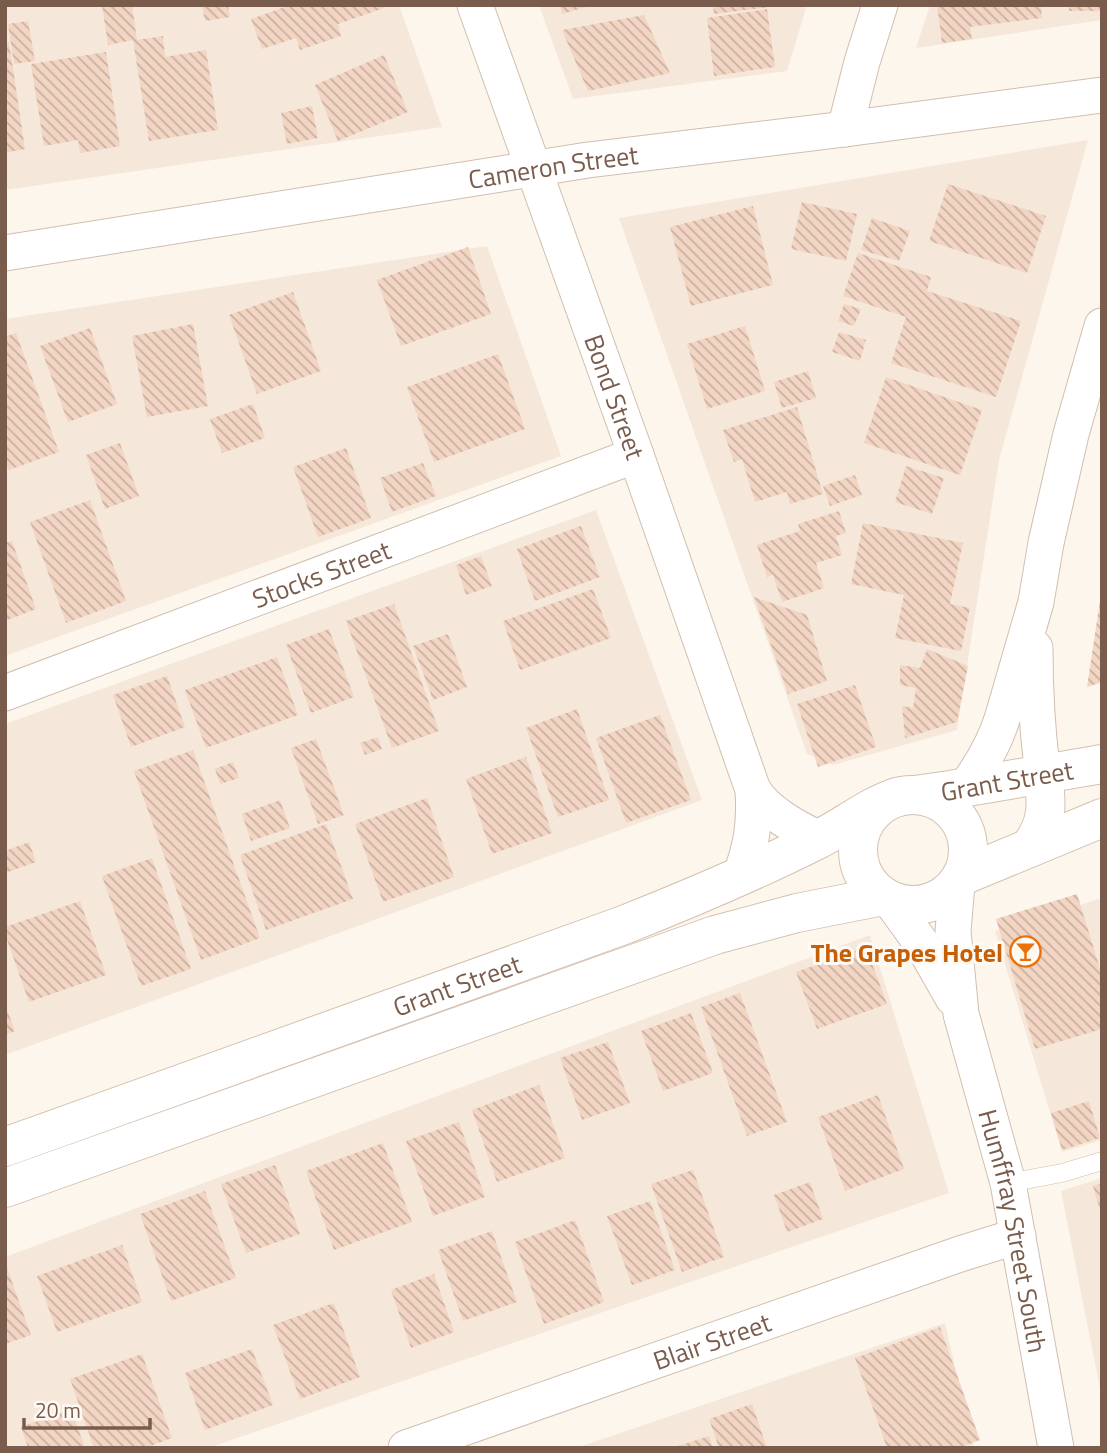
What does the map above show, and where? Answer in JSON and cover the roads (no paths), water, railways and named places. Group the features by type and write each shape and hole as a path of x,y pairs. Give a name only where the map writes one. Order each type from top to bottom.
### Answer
{"main road":[{"name":"Grant Street","path":"5,1147 621,926 740,877 819,839 881,803 905,796 1102,764"},
{"path":"1029,848 1044,821 1046,807 1043,774"},
{"path":"959,880 968,852 967,839 957,816 948,807 925,796 905,796 879,807 871,814 859,842 858,853 863,873 875,890 905,905 934,901 946,894 959,880 1102,818"},
{"name":"Grant Street","path":"5,1188 715,935 797,913 887,898"}],"street":[{"name":"Bond Street","path":"475,5 753,790 761,801 778,815 819,839"},
{"path":"845,129 880,5"},
{"name":"Cameron Street","path":"5,253 588,160 1102,95"},
{"path":"965,788 987,756 999,731 1036,602 1046,543 1071,434 1102,326"},
{"name":"Stocks Street","path":"5,693 636,456"},
{"path":"1036,602 1035,699 1043,774"},
{"name":"Bond Street","path":"740,877 753,834 753,790"},
{"name":"Humffray Street South","path":"959,880 953,931 961,1014 1008,1183 1056,1448"},
{"name":"Humffray Street South","path":"887,898 933,962 961,1014"},
{"name":"Blair Street","path":"406,1448 1018,1236"}],"lane":[{"path":"1008,1183 1062,1173 1102,1161"}],"place":[{"name":"The Grapes Hotel","path":"1026,952"}]}
